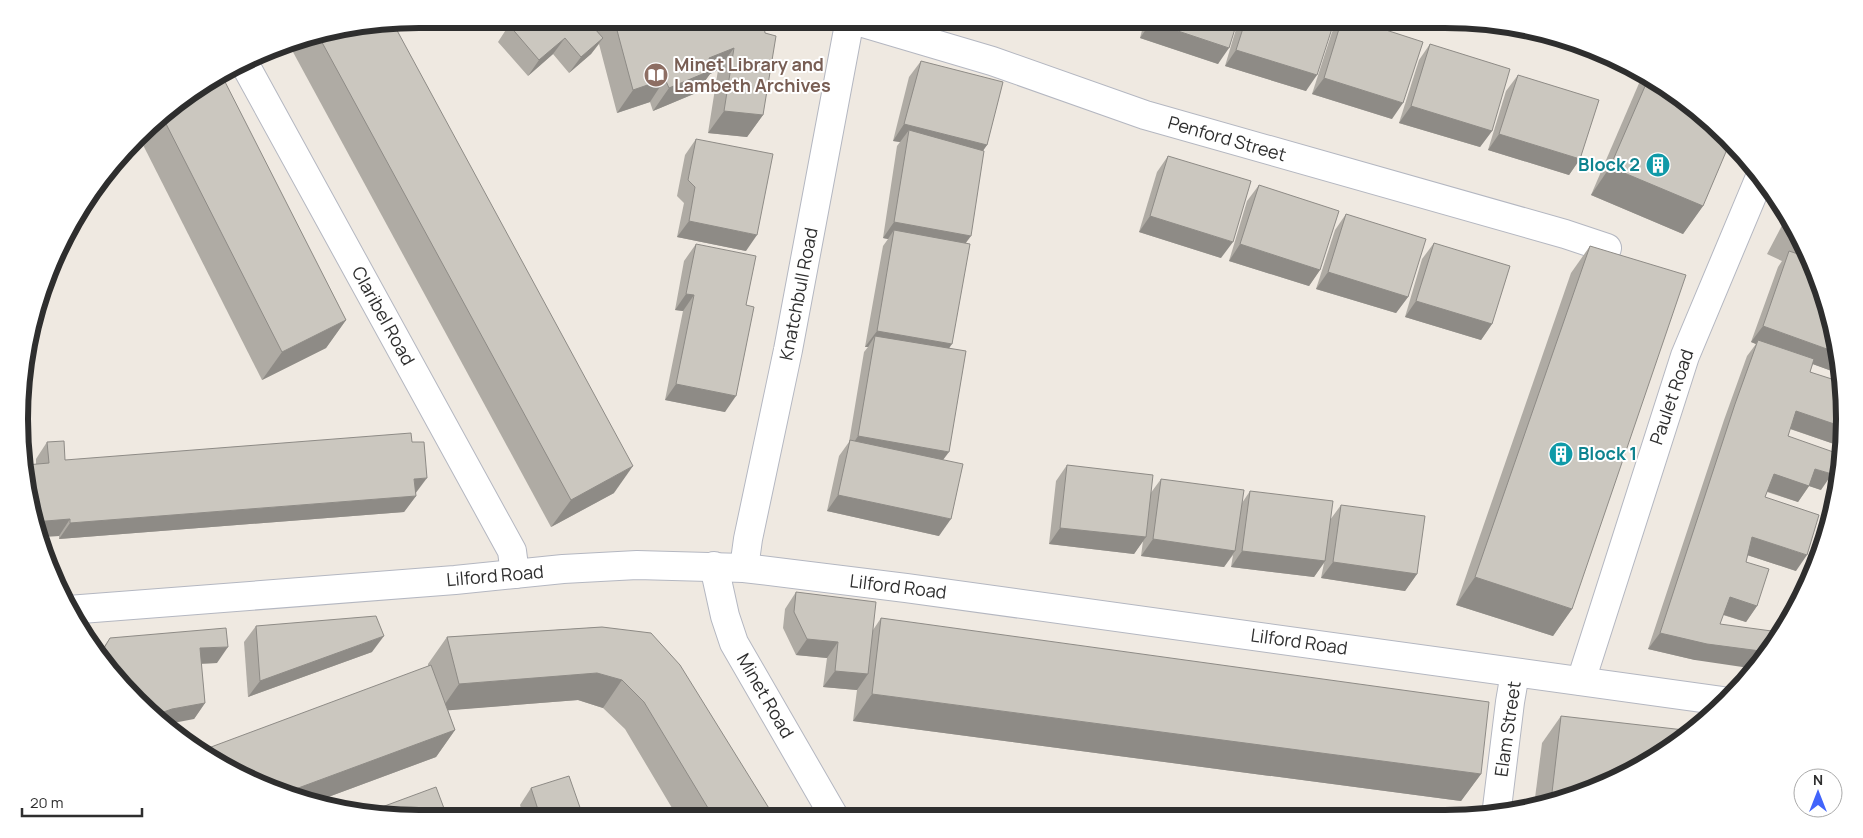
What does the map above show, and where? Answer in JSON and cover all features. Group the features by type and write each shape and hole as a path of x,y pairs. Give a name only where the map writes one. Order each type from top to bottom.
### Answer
{"street":[{"name":"Knatchbull Road","path":"744,568 748,539 790,341 848,28"},
{"name":"Penford Street","path":"880,28 992,61 1144,115 1565,234 1607,248"},
{"name":"Claribel Road","path":"247,68 512,551 515,574"},
{"name":"Paulet Road","path":"1581,681 1685,356 1757,184"},
{"name":"Lilford Road","path":"77,609 638,565 714,566 906,588 1716,700"},
{"name":"Minet Road","path":"714,566 725,616 734,643 830,810"},
{"name":"Elam Street","path":"1497,807 1515,673"}],"building":[{"path":"396,28 633,466 571,500 321,40 343,35"},
{"path":"512,28 594,28 603,38 581,57 565,38 539,60"},
{"path":"616,28 764,28 765,33 776,36 763,115 724,111 734,48 709,58 712,70 669,88 665,79 633,90"},
{"path":"1169,28 1235,28 1229,48"},
{"path":"1243,28 1332,28 1317,75 1236,50"},
{"path":"1339,28 1380,28 1423,42 1403,103 1324,78"},
{"path":"1430,44 1510,69 1492,131 1411,106"},
{"path":"921,61 1003,82 987,145 904,124"},
{"path":"1518,75 1599,100 1580,159 1499,134"},
{"path":"224,80 346,320 282,352 165,122 201,93"},
{"name":"Block 2","path":"1646,84 1682,108 1727,149 1703,206 1610,167"},
{"path":"909,130 984,151 971,236 894,222"},
{"path":"696,139 773,154 757,235 689,221 695,187 688,180"},
{"path":"1168,156 1251,181 1233,242 1150,216"},
{"path":"1259,185 1339,211 1320,270 1240,244"},
{"path":"1346,214 1426,239 1408,297 1328,272"},
{"path":"894,230 970,244 952,344 877,331"},
{"path":"1434,243 1510,266 1492,324 1416,301"},
{"path":"696,244 756,256 746,305 754,307 736,396 676,384 694,295 686,294"},
{"name":"Block 1","path":"1590,246 1686,275 1572,609 1475,577"},
{"path":"1789,251 1799,254 1815,293 1829,350 1763,326"},
{"path":"875,336 966,351 949,452 858,436"},
{"path":"1758,340 1814,359 1810,372 1833,380 1836,425 1796,411 1788,436 1834,452 1831,474 1815,469 1809,486 1774,474 1765,497 1819,515 1807,555 1752,537 1746,562 1769,569 1757,606 1730,597 1720,624 1773,631 1760,651 1707,644 1660,633 1735,404"},
{"path":"411,433 412,442 424,442 427,478 414,479 416,496 70,523 70,519 41,521 30,465 49,463 47,442 64,441 65,460"},
{"path":"850,440 963,464 951,519 838,495"},
{"path":"1067,465 1153,475 1146,537 1060,528"},
{"path":"1161,479 1244,490 1235,551 1153,539"},
{"path":"1250,491 1333,501 1325,561 1242,551"},
{"path":"1341,505 1425,516 1417,574 1333,562"},
{"path":"796,592 876,602 868,674 835,671 838,642 807,639 794,612"},
{"path":"376,616 384,636 260,681 256,626"},
{"path":"881,618 1489,702 1481,774 872,694"},
{"path":"602,627 651,633 680,665 770,810 709,810 644,702 622,680 597,673 459,684 447,637"},
{"path":"226,628 228,647 200,648 205,703 161,713 142,696 103,650 110,638"},
{"path":"431,665 455,730 293,790 246,770 207,749"},
{"path":"1561,716 1682,730 1662,745 1617,770 1594,781 1552,795"},
{"path":"569,776 581,810 538,810 531,788"},
{"path":"436,787 445,810 393,810 379,808"}],"place":[{"name":"Minet Library and Lambeth Archives","path":"656,75"},
{"name":"Block 2","path":"1658,165"},
{"name":"Block 1","path":"1561,454"}]}
